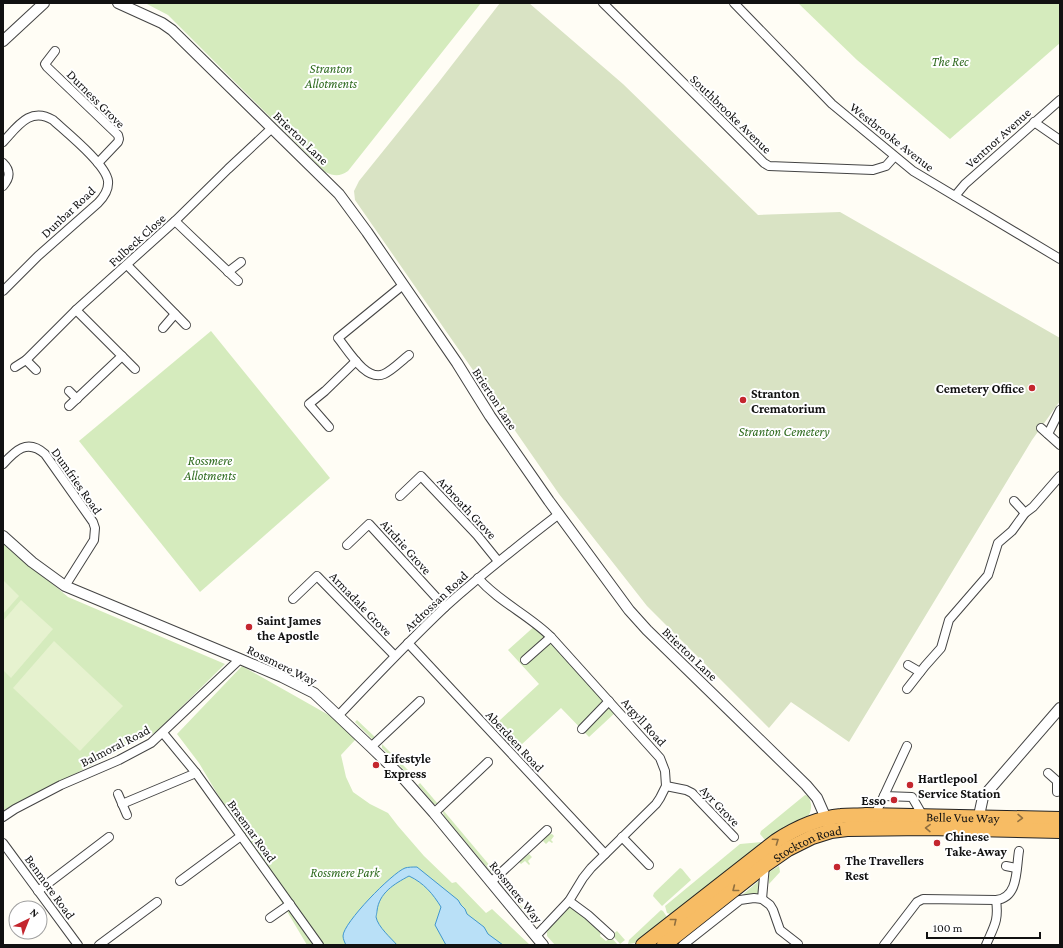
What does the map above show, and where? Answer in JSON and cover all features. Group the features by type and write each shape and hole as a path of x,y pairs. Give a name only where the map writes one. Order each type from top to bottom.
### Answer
{"highway":[{"name":"Stockton Road","path":"643,945 705,912 776,841 797,828 826,818 870,815"},
{"name":"Belle Vue Way","path":"870,815 923,816 981,824 1060,819"},
{"name":"Stockton Road","path":"664,945 765,865 796,844 831,831 847,829 981,824 1060,831"}],"street":[{"name":"Brierton Lane","path":"118,3 162,23 172,30 339,194 367,232 457,363 490,416 559,514 637,620 806,785 817,798 831,831"},
{"name":"Southbrooke Avenue","path":"603,3 764,163 769,166 873,170 886,166 894,157"},
{"name":"Westbrooke Avenue","path":"734,3 832,104 894,157 913,171 1060,260"},
{"path":"3,41 39,5"},
{"name":"Durness Grove","path":"55,52 46,62 45,64 47,67 118,135 120,139 98,163"},
{"name":"Ventnor Avenue","path":"955,196 965,184 1060,100"},
{"name":"Dunbar Road","path":"3,142 23,120 32,115 47,116 98,163 106,173 108,181 104,197 38,256 3,291"},
{"path":"1034,122 1060,140"},
{"name":"Fulbeck Close","path":"15,367 26,360 76,310 175,221 272,128"},
{"path":"3,163 7,167 9,176 8,180 3,186"},
{"path":"175,221 238,281"},
{"path":"228,272 241,262"},
{"path":"126,265 186,325"},
{"path":"403,285 338,338 356,361 368,373 376,376 388,372 409,355"},
{"path":"76,310 135,369"},
{"path":"163,328 175,314"},
{"path":"70,406 122,356"},
{"path":"26,360 36,370"},
{"path":"329,427 308,404 325,391 356,361"},
{"path":"69,391 77,399"},
{"path":"1060,410 1045,431 1060,445"},
{"name":"Dumfries Road","path":"3,464 20,449 30,446 41,450 92,522 95,528 94,540 65,586"},
{"name":"Arbroath Grove","path":"400,496 420,476 477,535 498,561"},
{"path":"907,688 940,648 950,620 988,575 998,543 1012,531 1025,513 1033,507 1060,476"},
{"path":"1014,501 1025,513"},
{"name":"Ardrossan Road","path":"338,716 395,656 445,607 498,561 559,514"},
{"name":"Airdrie Grove","path":"347,545 369,524 445,607"},
{"name":"Rossmere Way","path":"3,536 32,562 65,586 282,677 314,693 404,779 543,945"},
{"name":"Armadale Grove","path":"293,599 317,576 395,656"},
{"name":"Argyll Road","path":"478,578 497,597 551,637 660,758 665,772 666,786"},
{"path":"525,660 551,637"},
{"name":"Aberdeen Road","path":"408,643 605,854"},
{"name":"Balmoral Road","path":"3,817 61,785 119,760 151,743 240,659"},
{"path":"908,665 920,672"},
{"path":"371,746 420,701"},
{"path":"582,729 609,702"},
{"path":"981,824 980,804 982,797 1060,708"},
{"name":"Braemar Road","path":"163,733 196,773 319,945"},
{"path":"870,815 884,796 907,746"},
{"path":"434,813 488,762"},
{"path":"122,804 196,773"},
{"path":"1048,773 1058,780 1057,792"},
{"path":"536,936 568,901 583,878 656,804 666,786"},
{"name":"Ayr Grove","path":"666,786 686,790 692,793 734,837"},
{"path":"118,794 127,815"},
{"path":"884,796 912,797 923,816"},
{"path":"491,882 547,830"},
{"path":"180,881 241,836"},
{"path":"38,891 109,837"},
{"path":"622,838 649,864"},
{"name":"Benmore Road","path":"3,843 78,945"},
{"path":"884,945 917,902 923,899 1001,899 1012,890 1015,883 1019,851"},
{"path":"762,899 765,865"},
{"path":"1006,866 1016,868"},
{"path":"705,912 748,898 762,899 773,910 780,930 798,944 797,945"},
{"path":"986,945 997,920 998,912 996,900"},
{"path":"568,901 588,915 610,935"},
{"path":"99,945 157,902"},
{"path":"270,918 290,904"},
{"name":"Stockton Road","path":"682,945 705,912"}],"green space":[{"name":"Stranton Allotments","path":"145,3 481,3 348,171 336,175 325,172 168,15"},
{"name":"Stranton Cemetery","path":"500,3 529,3 623,84 758,215 840,212 1060,338 1060,401 1032,440 849,742 791,702 769,728 647,606 559,494 355,200 354,191 359,181"},
{"name":"The Rec","path":"798,3 1060,3 1060,43 950,139 857,60"},
{"name":"Rossmere Allotments","path":"211,331 330,478 200,592 79,441"},
{"path":"3,542 68,597 225,664 156,732 3,811"},
{"path":"3,580 19,596 3,614"},
{"path":"21,600 53,629 11,678 3,670 3,621"},
{"path":"537,624 617,711 589,737 561,708 521,745 499,721 539,684 508,650"},
{"path":"54,641 123,706 80,751 13,688"},
{"name":"Rossmere Park","path":"242,666 334,718 356,739 341,755 346,777 353,792 370,804 388,813 424,856 452,883 456,882 486,913 492,909 530,945 307,945 199,763 177,734"},
{"path":"357,720 376,738 372,739 355,722"},
{"path":"382,744 408,770 406,772 382,748"},
{"path":"420,783 438,804 434,804 418,785"},
{"path":"805,795 808,796 811,803 809,815 786,826 765,840 760,834 761,831"},
{"path":"443,810 496,873 490,871 444,816"},
{"path":"552,834 554,836 551,840 553,842 552,843 549,841 546,844 543,841 547,835"},
{"path":"763,843 672,915 667,913 665,906 740,844"},
{"path":"529,854 532,857 528,861 530,864 529,865 525,861 521,864 519,862"},
{"path":"779,866 780,872 769,884 769,872"},
{"path":"680,868 691,880 662,906 653,896 654,893"},
{"path":"501,879 521,903 520,905 522,907 523,906 533,917 531,919 502,885"},
{"path":"761,879 762,897 752,894 741,896"},
{"path":"571,907 587,916 601,932 600,936 606,941 611,937 618,945 555,945 547,936 547,932 567,909"},
{"path":"661,910 667,917 635,943 628,944 629,940"},
{"path":"617,931 625,940 620,944 612,935"}],"water":[{"path":"417,867 458,900 467,914 484,927 488,934 503,945 446,945 435,925 441,907 428,889 409,876 388,890 378,905 376,917 377,921 397,945 346,945 343,936 345,930 369,899 399,872 406,868"}],"place":[{"name":"Cemetery Office","path":"1032,388"},
{"name":"Stranton Crematorium","path":"743,400"},
{"name":"Saint James the Apostle","path":"249,627"},
{"name":"Lifestyle Express","path":"376,765"},
{"name":"Hartlepool Service Station","path":"910,785"},
{"name":"Esso","path":"894,800"},
{"name":"Chinese Take-Away","path":"937,843"},
{"name":"The Travellers Rest","path":"837,867"}]}
